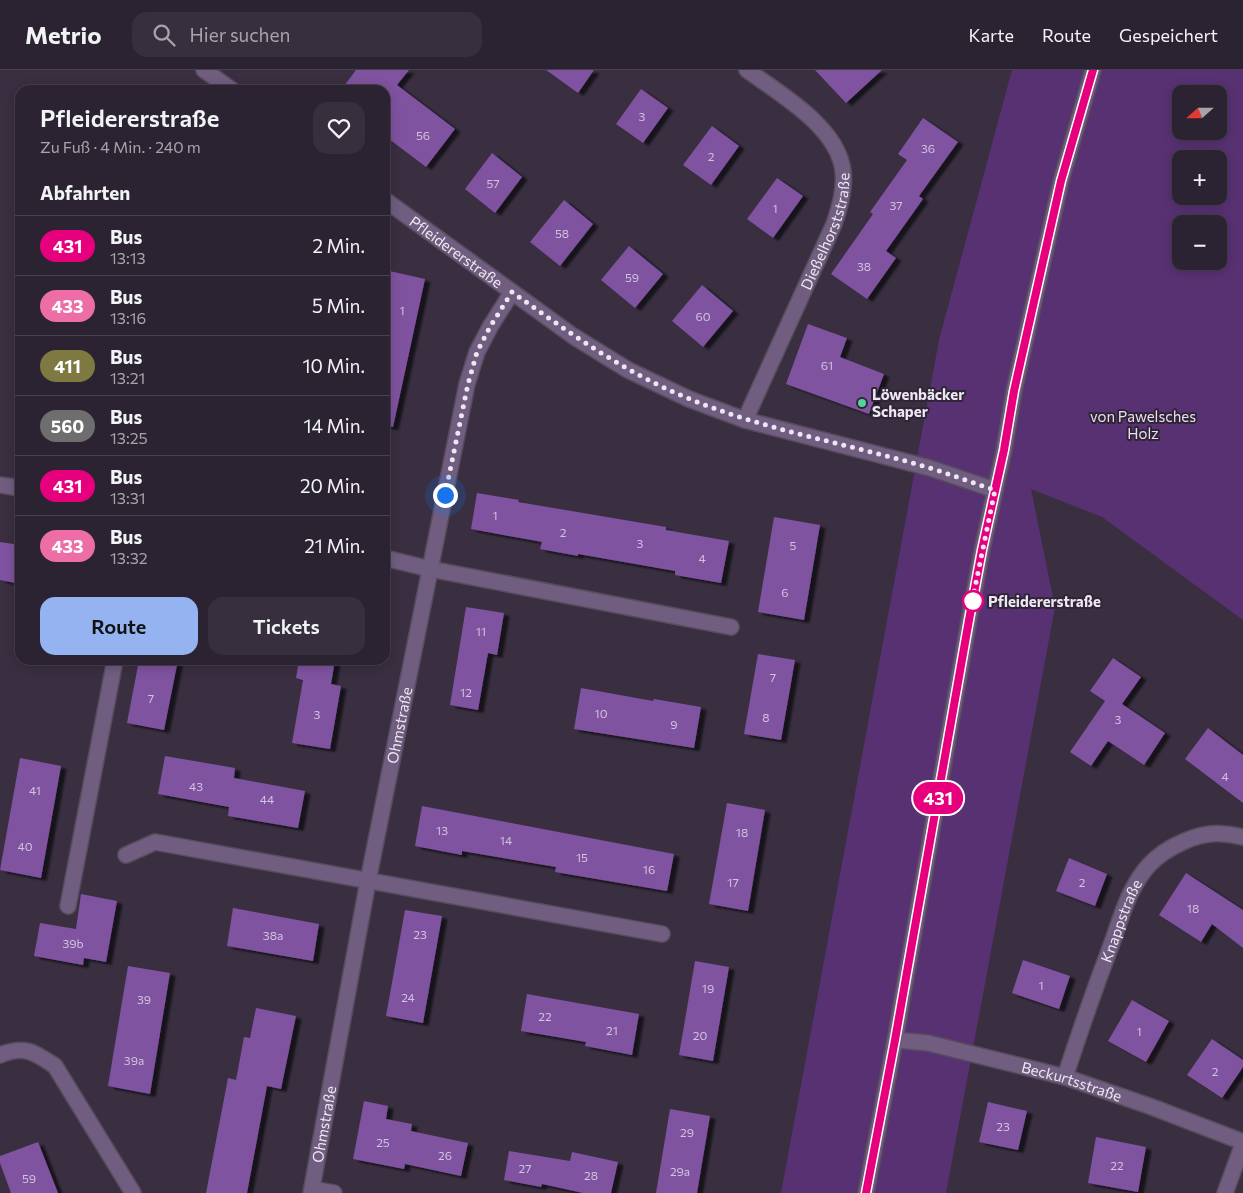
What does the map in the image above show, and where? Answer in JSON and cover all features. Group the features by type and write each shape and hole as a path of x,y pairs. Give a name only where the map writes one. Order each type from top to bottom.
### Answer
{"street":[{"path":"204,70 225,85"},
{"name":"Dießelhorststraße","path":"745,420 834,224 843,196 843,170 837,150 825,133 805,113 747,70"},
{"path":"866,1193 969,620 1004,450 1014,391 1061,181 1093,70"},
{"name":"Pfleidererstraße","path":"390,204 573,336 628,370 689,399 745,420 930,468 995,490"},
{"name":"Ohmstraße","path":"334,1193 311,1191 368,881 468,384 477,352 512,292"},
{"path":"0,485 15,487"},
{"path":"390,559 430,569 731,627"},
{"path":"68,906 114,665"},
{"name":"Knappstraße","path":"1065,1077 1095,986 1131,892 1149,865 1162,854 1192,839 1205,835 1223,833 1243,837"},
{"path":"126,855 155,842 662,934"},
{"name":"Beckurtsstraße","path":"895,1040 928,1043 1065,1077 1243,1143"},
{"path":"0,1055 19,1049 37,1054 55,1066 133,1193"},
{"path":"1226,1193 1243,1143"}],"green space":[{"name":"von Pawelsches Holz","path":"1012,70 1243,70 1243,620 1102,517 1031,489 1055,607 946,1193 781,1193 939,340"}],"building":[{"path":"356,70 409,70 397,85 455,129 426,167 390,140 390,85 345,85"},
{"path":"546,70 594,70 578,93"},
{"path":"815,70 882,70 846,103"},
{"path":"641,89 668,108 643,143 616,124"},
{"path":"923,118 958,142 919,196 923,199 886,251 896,258 867,299 831,274 873,214 870,212 907,160 898,154"},
{"path":"712,126 739,146 711,185 683,165"},
{"path":"492,153 522,177 495,213 465,189"},
{"path":"777,178 803,196 773,238 747,219"},
{"path":"564,200 593,224 560,266 530,242"},
{"path":"629,246 663,274 635,308 601,280"},
{"path":"390,271 425,279 393,427 390,427"},
{"path":"702,285 733,311 703,347 672,321"},
{"path":"808,324 847,338 840,357 884,374 869,414 786,384"},
{"path":"477,493 519,500 518,502 666,527 666,530 729,541 721,583 675,575 675,571 540,549 542,542 471,529"},
{"path":"774,517 820,525 804,620 758,612"},
{"path":"0,542 15,544 15,583 0,580"},
{"path":"466,607 504,613 497,655 488,653 478,710 450,705"},
{"path":"758,654 795,660 781,740 744,734"},
{"path":"1113,658 1141,677 1122,704 1165,733 1144,765 1108,741 1091,766 1070,752 1105,701 1090,691"},
{"path":"138,665 177,665 164,730 127,723"},
{"path":"298,665 334,665 331,684 341,686 330,749 292,743 303,680 296,678"},
{"path":"581,688 653,701 654,699 701,707 694,748 574,729"},
{"path":"1208,728 1243,755 1243,803 1185,759"},
{"path":"165,756 235,768 234,778 305,791 298,828 228,816 229,807 158,794"},
{"path":"20,758 61,766 41,878 0,870"},
{"path":"727,803 765,810 748,911 709,904"},
{"path":"422,806 674,854 667,891 555,872 556,867 462,851 462,855 415,846"},
{"path":"1069,858 1107,874 1095,906 1056,891"},
{"path":"1186,873 1243,910 1243,948 1212,924 1201,942 1159,915"},
{"path":"81,894 117,901 106,962 84,958 83,965 34,956 40,923 76,929"},
{"path":"233,908 319,924 313,961 227,946"},
{"path":"405,910 442,916 423,1023 386,1016"},
{"path":"1023,960 1070,976 1059,1009 1012,993"},
{"path":"695,961 729,967 713,1061 679,1055"},
{"path":"128,966 170,973 150,1094 108,1086"},
{"path":"527,994 639,1014 632,1055 585,1046 586,1042 521,1031"},
{"path":"1132,1000 1169,1021 1146,1062 1108,1041"},
{"path":"256,1008 296,1016 281,1089 267,1086 247,1193 206,1193 228,1078 236,1080 244,1037 250,1038"},
{"path":"1212,1039 1243,1060 1243,1067 1222,1098 1187,1075"},
{"path":"364,1101 388,1106 386,1119 412,1124 411,1131 468,1143 461,1176 405,1164 404,1169 353,1159"},
{"path":"988,1102 1027,1111 1018,1150 979,1142"},
{"path":"670,1109 710,1116 697,1193 656,1193"},
{"path":"1096,1137 1146,1147 1138,1192 1088,1183"},
{"path":"38,1142 58,1193 11,1193 0,1163 0,1156"},
{"path":"509,1151 570,1161 572,1152 618,1162 611,1193 583,1193 542,1184 541,1187 504,1180"}],"bus line":[{"name":"431","path":"866,1193 969,620 1004,450 1014,391 1061,181 1093,70"}],"place":[{"name":"Löwenbäcker Schaper","path":"862,403"},
{"name":"Pfleidererstraße","path":"973,601"}],"route":[{"path":"445,495 468,384 477,352 512,292 573,336 628,370 689,399 745,420 930,468 995,490 973,601"}]}
